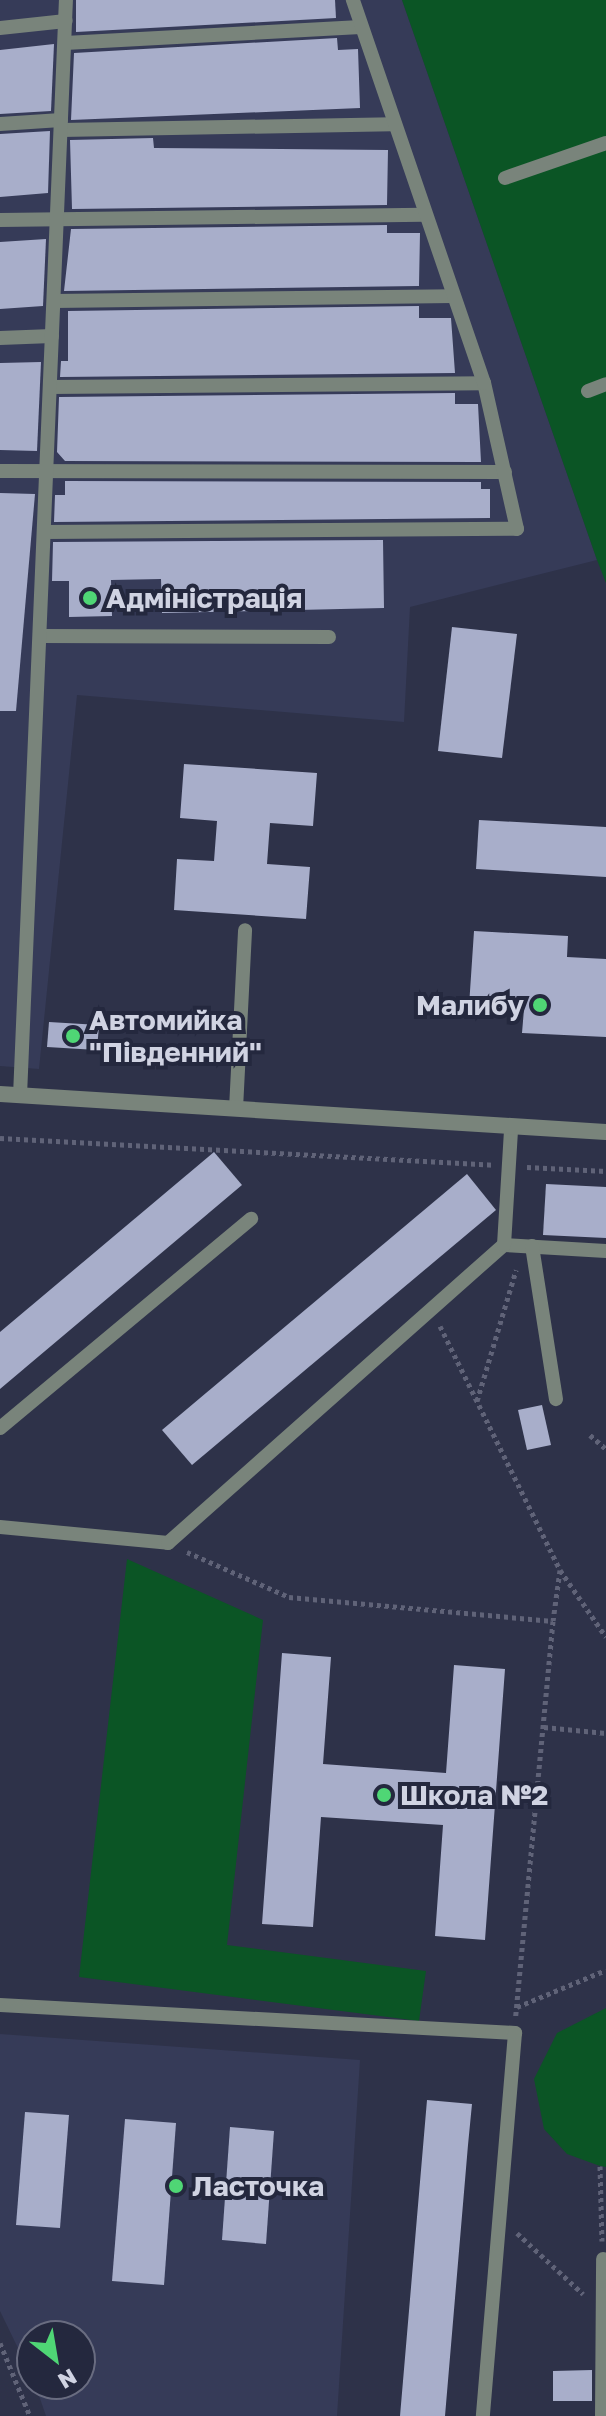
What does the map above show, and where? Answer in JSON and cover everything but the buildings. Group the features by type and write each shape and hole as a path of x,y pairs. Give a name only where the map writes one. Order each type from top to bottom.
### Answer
{"street":[{"path":"0,1094 511,1130 606,1132"}],"lane":[{"path":"20,1096 66,0"},
{"path":"44,532 517,529 484,383 423,215 353,0"},
{"path":"0,28 66,21"},
{"path":"65,43 361,27"},
{"path":"0,124 392,124"},
{"path":"505,178 606,143"},
{"path":"0,220 57,216 423,215"},
{"path":"54,301 453,296"},
{"path":"0,338 52,336"},
{"path":"50,387 484,383"},
{"path":"588,391 606,384"},
{"path":"0,471 505,472"},
{"path":"40,636 329,637"},
{"path":"236,1109 245,930"},
{"path":"0,1527 168,1543 434,1315 504,1245 511,1130"},
{"path":"0,1428 251,1219"},
{"path":"504,1245 606,1251"},
{"path":"528,1246 556,1399"},
{"path":"0,2005 515,2033 504,2221 483,2416"},
{"path":"602,2416 603,2259"}],"path":[{"path":"0,1138 606,1171"},
{"path":"477,1401 528,1246"},
{"path":"434,1315 560,1570 606,1637"},
{"path":"590,1435 606,1449"},
{"path":"168,1543 289,1597 553,1621"},
{"path":"515,2033 560,1570"},
{"path":"544,1727 606,1733"},
{"path":"517,2007 606,1970"},
{"path":"600,2166 603,2259"},
{"path":"504,2221 603,2313"},
{"path":"0,2343 30,2416"}],"shaded area":[{"path":"0,0 402,0 597,560 410,607 404,722 77,695 39,1069 0,1066"},
{"name":"Ласточка","path":"0,2034 360,2060 337,2416 46,2416 40,2400 96,2400 96,2320 16,2320 16,2344 0,2311"}],"green space":[{"path":"402,0 606,0 606,583 597,560"},
{"path":"127,1559 263,1620 227,1945 426,1971 419,2021 79,1977"},
{"path":"606,2008 606,2167 567,2154 544,2129 534,2079 557,2033"}],"place":[{"name":"Адміністрація","path":"90,598"},
{"name":"Малибу","path":"540,1005"},
{"name":"Автомийка \"Південний\"","path":"73,1036"},
{"name":"Школа №2","path":"384,1795"},
{"name":"Ласточка","path":"176,2186"}]}
